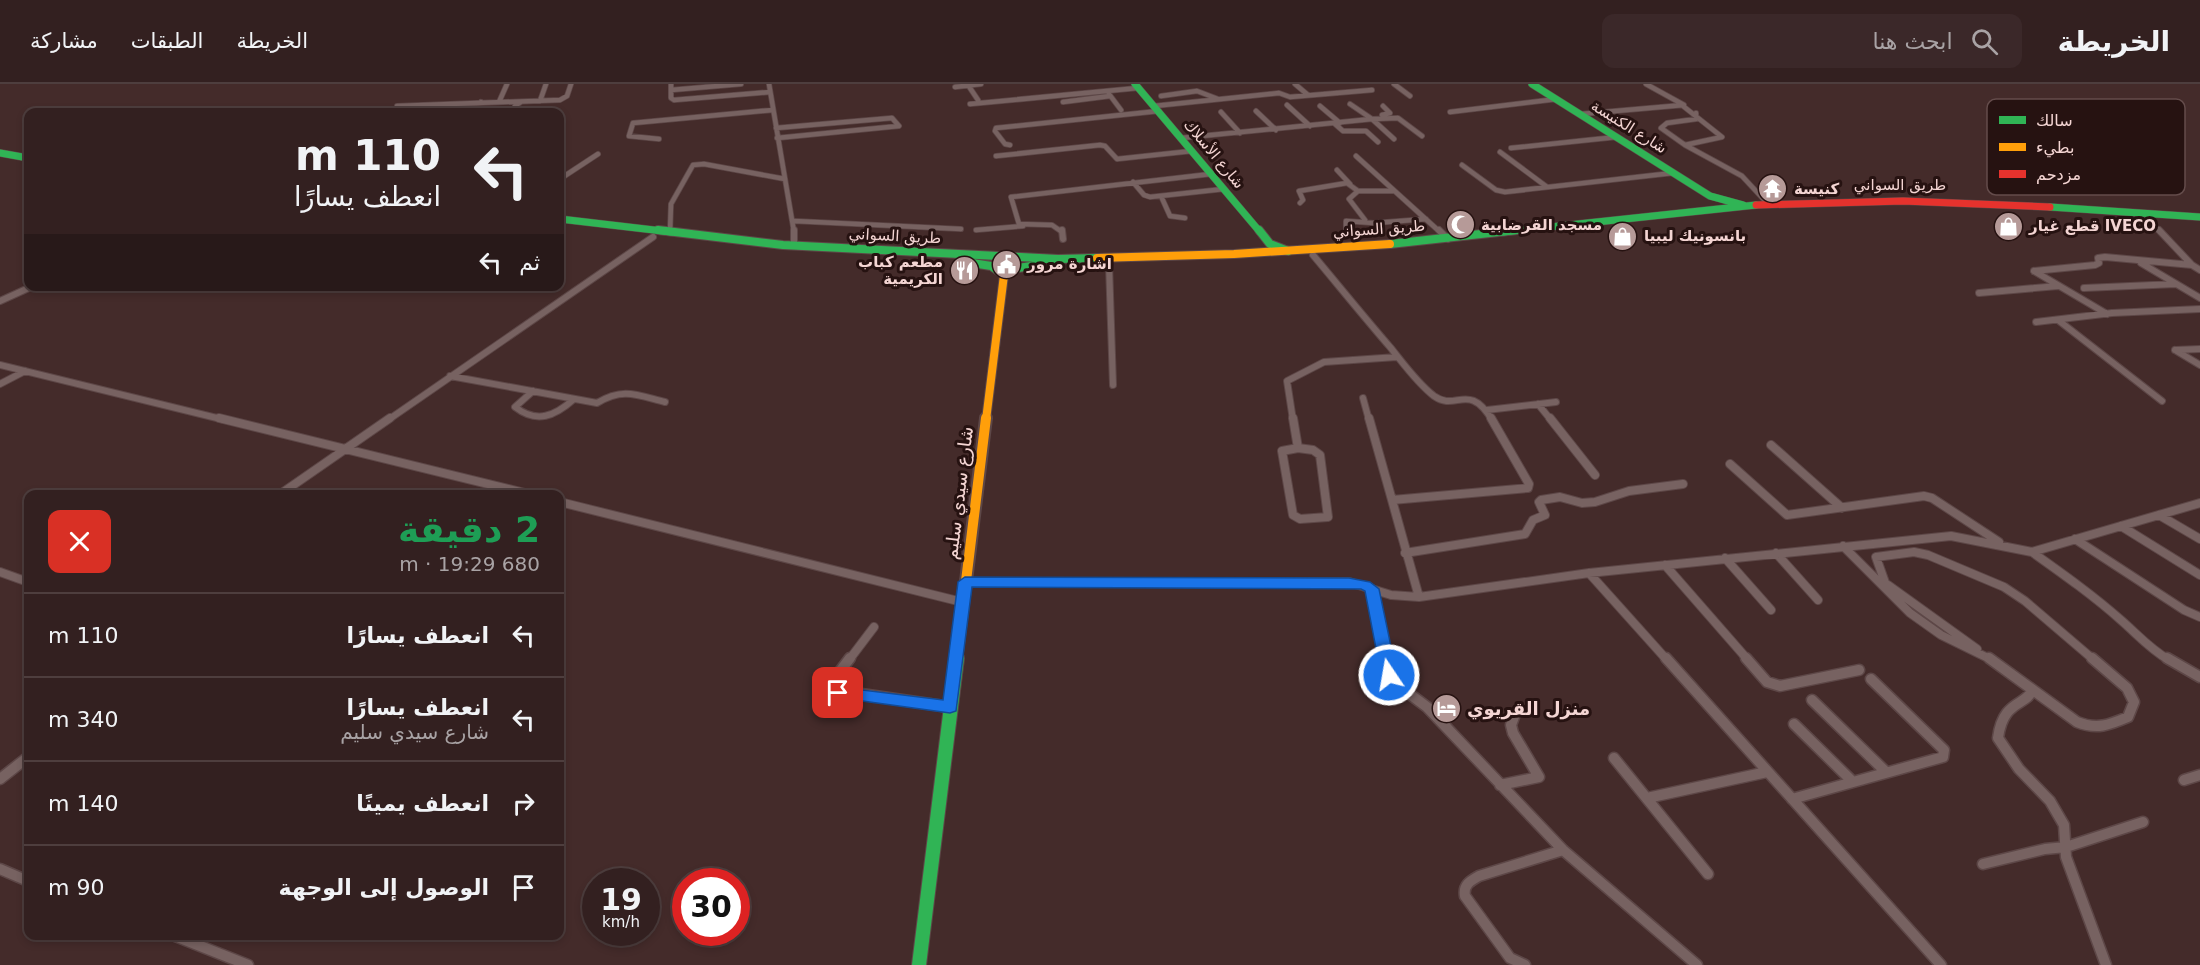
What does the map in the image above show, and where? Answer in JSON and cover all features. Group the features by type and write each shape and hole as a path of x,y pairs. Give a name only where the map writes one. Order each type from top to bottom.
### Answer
{"main road":[{"name":"شارع الكنيسة","path":"1532,84 1710,196 1743,206"},
{"name":"شارع الأسلاك","path":"1136,86 1224,189 1267,248"},
{"path":"0,148 24,153"},
{"path":"0,153 24,158"},
{"name":"شارع الكنيسة","path":"1710,196 1717,208"},
{"name":"طريق السواني","path":"564,226 722,244 1058,259 1267,248 1288,251 1448,239 1768,204 1927,199 2200,217"},
{"name":"طريق السواني","path":"564,219 733,239 754,245 966,262 1038,265 1313,255 1438,246 1732,212 1824,206 1982,207 2200,222"},
{"path":"722,244 731,243 733,239"},
{"path":"966,262 991,266 1004,275 1018,268 1038,265"},
{"name":"شارع سيدي سليم","path":"919,965 1004,275"}],"street":[{"path":"499,102 507,84"},
{"path":"540,101 546,84"},
{"path":"397,106 565,99 571,84"},
{"path":"741,84 671,87 671,99 770,92"},
{"path":"769,84 784,179 794,221 794,246"},
{"path":"955,87 981,84"},
{"path":"1295,84 1308,95"},
{"path":"1394,84 1410,96"},
{"path":"1646,84 1696,113 1722,136 1685,144"},
{"path":"968,85 978,100"},
{"path":"970,104 1136,86"},
{"path":"1017,88 1022,98"},
{"path":"1044,88 1050,96"},
{"path":"1074,89 1077,94"},
{"path":"1161,96 1198,89 1206,90 1218,99"},
{"path":"1010,145 1005,144 995,131 998,127 1218,99 1279,93 1290,97 1372,90"},
{"path":"1106,91 1121,110"},
{"path":"1063,102 1110,96"},
{"path":"1450,112 1557,99"},
{"path":"514,108 522,101"},
{"path":"477,108 481,102"},
{"path":"445,108 448,104"},
{"path":"1350,104 1394,139"},
{"path":"1287,105 1310,126"},
{"path":"1320,106 1343,131 1366,131 1378,142"},
{"path":"1181,138 1337,123 1390,113 1383,106"},
{"path":"1581,114 1683,106"},
{"path":"659,139 629,136 633,123 773,110"},
{"path":"1256,111 1276,130"},
{"path":"1221,112 1240,133"},
{"path":"1696,113 1696,119 1667,123 1661,128 1742,176 1755,193 1768,204"},
{"path":"776,128 892,118 898,123 898,127 894,128 777,138"},
{"path":"1370,118 1398,118 1422,136"},
{"path":"1511,148 1617,137"},
{"path":"996,156 1100,145 1107,147 1117,159 1192,151"},
{"path":"1500,152 1547,187"},
{"path":"564,175 598,154"},
{"path":"1356,156 1448,239"},
{"path":"670,232 671,204 693,165 704,164 784,179"},
{"path":"1462,165 1500,191 1673,173"},
{"path":"1337,170 1358,191 1395,191"},
{"path":"1023,226 1019,223 1015,206 1010,200 1012,196 1211,174"},
{"path":"1133,182 1144,195 1161,196 1224,189"},
{"path":"1300,202 1303,200 1299,191 1350,184"},
{"path":"1358,191 1349,200 1365,220"},
{"path":"1161,196 1170,216 1185,218"},
{"path":"1346,230 1344,224 1346,221 1365,220 1374,223 1414,218 1427,219"},
{"path":"2147,218 2192,265 2200,270"},
{"path":"794,221 961,229"},
{"path":"976,230 1056,226 1062,230 1063,239"},
{"path":"286,490 652,237"},
{"path":"1313,255 1397,357 1434,396 1443,400 1475,399 1487,410 1529,484 1528,488 1392,500"},
{"path":"2107,314 2034,270 2095,265 2099,263 2098,258 2102,257 2192,265"},
{"path":"2137,260 2200,298"},
{"path":"1108,264 1113,385"},
{"path":"2084,288 2176,284"},
{"path":"1979,293 2058,286"},
{"path":"0,301 24,290"},
{"path":"2036,322 2107,314 2200,309"},
{"path":"2058,320 2106,357 2124,375 2162,401"},
{"path":"2200,350 2175,350 2200,365"},
{"path":"1298,448 1286,386 1288,379 1324,362 1397,357"},
{"path":"0,365 512,490"},
{"path":"0,384 25,371"},
{"path":"450,376 597,403 611,394 623,392 665,402"},
{"path":"533,391 515,407 532,416 553,416 574,399"},
{"path":"1363,398 1419,597"},
{"path":"1487,410 1557,402"},
{"path":"1539,404 1595,475"},
{"path":"1771,445 1842,508"},
{"path":"1298,448 1313,450 1320,455 1328,517 1300,519 1293,515 1282,451 1298,448"},
{"path":"1730,464 1787,515 1929,497 2008,548"},
{"path":"1405,553 1525,534 1533,520 1545,515 1539,502 1541,500 1560,497 1594,502 1629,491 1683,484"},
{"path":"564,502 962,602"},
{"path":"965,582 1349,582 1391,595 1419,597 1589,573 1843,546 1967,536 2008,548 2032,552 2200,503"},
{"path":"2159,515 2200,539"},
{"path":"2121,526 2200,575"},
{"path":"2075,540 2184,610 2200,617"},
{"path":"1843,546 1888,588 1910,613 1941,635 1984,654 2032,690 2090,728 2102,728 2128,717 2134,702 2127,688 2108,669 2025,601 1983,576 1914,552 1880,555 1876,557 1876,565 1888,588"},
{"path":"2032,552 2078,584 2124,622 2152,650 2200,677"},
{"path":"1776,553 1818,600"},
{"path":"1725,558 1771,610"},
{"path":"1665,565 1767,682 1780,686 1859,670"},
{"path":"0,572 24,581"},
{"path":"1589,573 1941,965"},
{"path":"1371,589 1389,675 1395,683 1427,707 1563,850 1697,965"},
{"path":"874,627 832,682 834,690 950,707"},
{"path":"1792,799 1943,757 1945,753 1871,679"},
{"path":"2032,690 2030,696 2016,702 2003,713 1998,738 2019,770 2055,808 2064,825 2066,857 2106,965"},
{"path":"1812,700 1886,772"},
{"path":"1500,785 1539,777 1513,733 1511,725 1515,714"},
{"path":"1794,724 1853,782"},
{"path":"1614,758 1708,874"},
{"path":"0,779 24,760"},
{"path":"1647,798 1767,772"},
{"path":"2184,780 2200,775"},
{"path":"1983,864 2045,849 2066,847 2143,822"},
{"path":"1525,965 1510,958 1465,896 1463,889 1466,883 1479,876 1563,850"},
{"path":"0,869 24,879"},
{"path":"185,940 248,965"}],"traffic: fast":[{"path":"1135,84 1270,244 1288,251"},
{"path":"1532,84 1710,196 1743,205"},
{"path":"0,153 24,157"},
{"path":"1390,244 1756,205"},
{"path":"2050,207 2200,217"},
{"path":"564,219 783,245 1058,259 1097,258"},
{"path":"972,263 991,266 1004,275 1018,268 1038,265"},
{"path":"919,965 966,581"}],"traffic: slow":[{"path":"1097,258 1234,254 1390,244"},
{"path":"966,581 1004,275"}],"traffic: jam":[{"path":"1756,205 1830,201 1903,201 2050,207"}],"place":[{"name":"كنيسة","path":"1773,189"},
{"name":"مسجد القرضابية","path":"1460,225"},
{"name":"قطع غيار IVECO","path":"2008,226"},
{"name":"بانسونيك ليبيا","path":"1623,236"},
{"name":"اشارة مرور","path":"1006,264"},
{"name":"مطعم كباب الكريمية","path":"964,271"},
{"name":"منزل القريوي","path":"1446,709"}],"route":[{"path":"838,693 950,707 965,582 1349,582 1365,585 1371,589 1389,675"}]}
